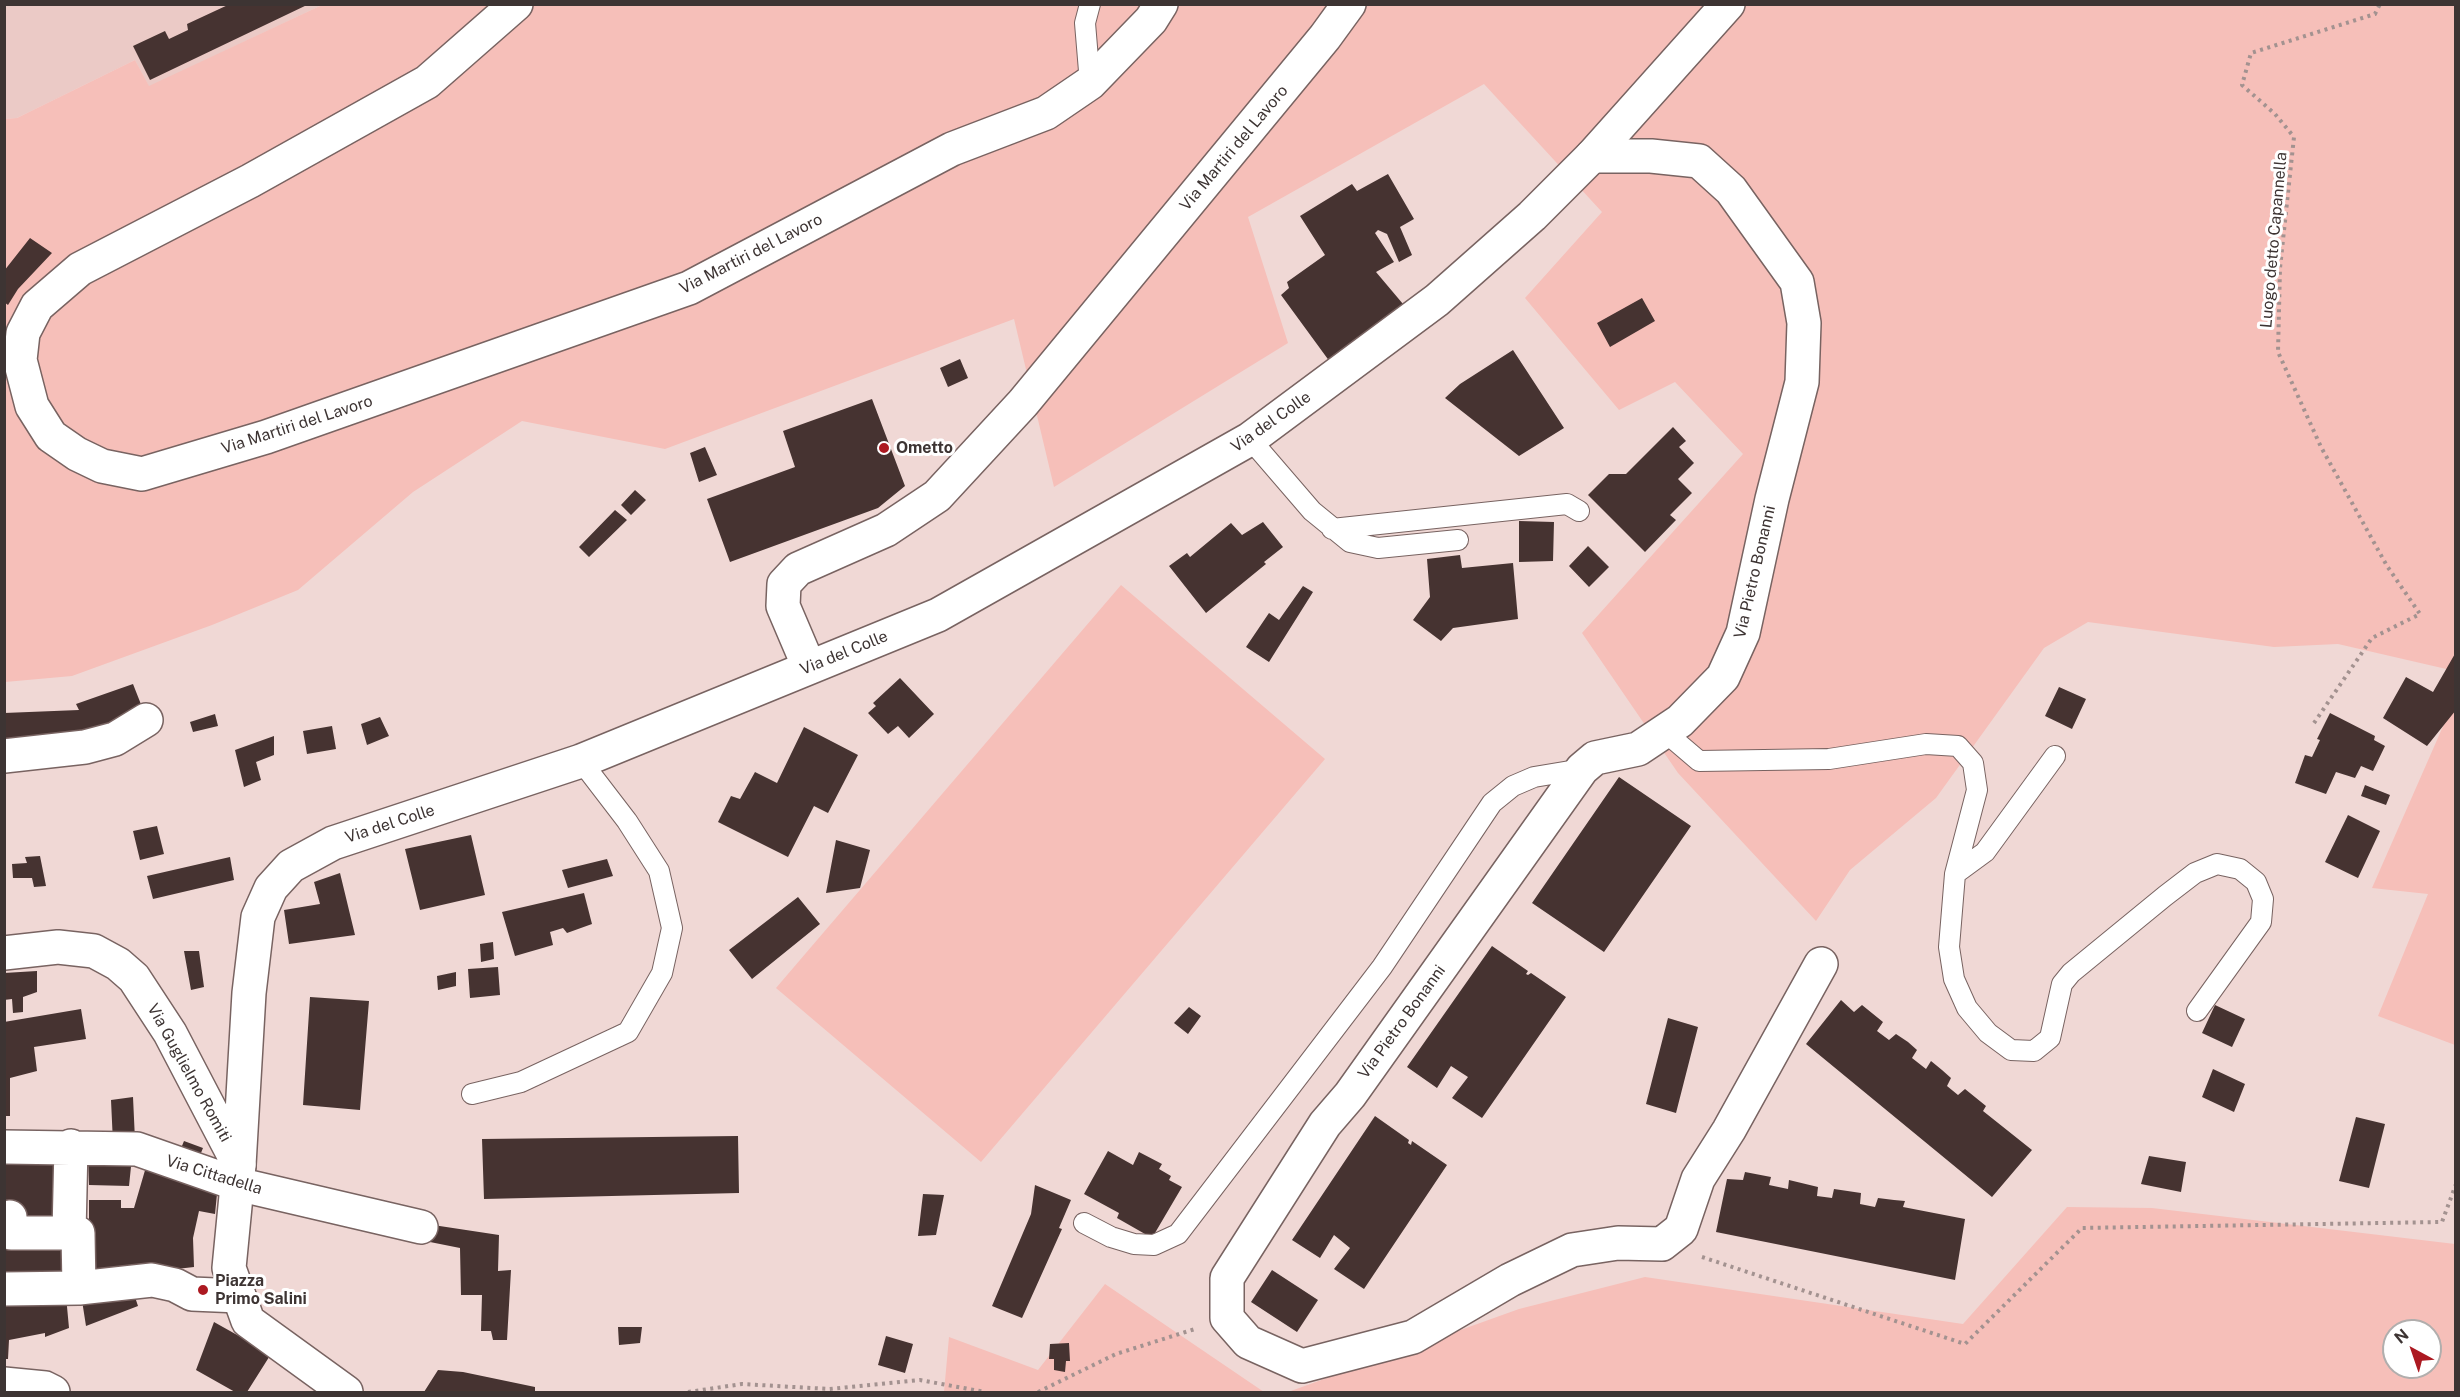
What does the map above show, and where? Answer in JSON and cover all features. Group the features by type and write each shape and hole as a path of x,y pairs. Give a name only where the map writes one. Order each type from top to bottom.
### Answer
{"street":[{"name":"Via Martiri del Lavoro","path":"516,4 427,82 250,182 80,269 37,306 23,333 20,360 32,406 51,436 77,454 102,466 142,474 266,437 689,288 952,150 1046,112 1090,83 1151,20 1161,4"},
{"name":"Via Martiri del Lavoro","path":"808,667 783,606 784,584 798,569 886,530 937,496 1023,403 1325,37 1349,4"},
{"name":"Via del Colle","path":"346,1392 248,1321 229,1268 238,1174 249,993 256,928 258,917 271,888 291,866 333,843 581,761 938,615 1250,439 1437,300 1532,216 1592,156 1728,4"},
{"name":"Via Pietro Bonanni","path":"1227,1318 1227,1278 1325,1124 1357,1086 1582,769 1595,758 1638,749 1680,721 1723,677 1743,633 1772,499 1802,382 1804,323 1797,282 1731,190 1699,162 1651,156 1592,156"},
{"path":"4,756 85,747 115,739 146,720"},
{"name":"Via Guglielmo Romiti","path":"4,953 58,947 94,951 118,964 134,978 170,1033 238,1174"},
{"path":"1227,1318 1248,1342 1302,1366 1413,1337 1510,1280 1572,1250 1618,1243 1662,1244 1681,1229 1698,1179 1729,1130 1786,1023 1821,964"},
{"path":"69,1233 71,1146"},
{"name":"Via Cittadella","path":"4,1147 71,1146 136,1149 238,1174 421,1227"},
{"path":"10,1217 11,1233 78,1233 79,1288"},
{"path":"4,1289 79,1288 152,1280 175,1286 192,1294 239,1296"},
{"path":"4,1384 45,1388 54,1392"}],"lane":[{"path":"1090,4 1085,23 1090,83"},
{"path":"1250,439 1312,511 1332,530 1350,542 1378,548 1458,540"},
{"path":"1332,530 1567,504 1579,511"},
{"path":"1665,732 1699,761 1829,759 1926,744 1958,746 1973,763 1977,790 1954,874 1949,947 1954,980 1967,1008 1988,1033 2011,1050 2034,1051 2050,1038 2062,984 2071,974 2195,873 2217,864 2240,869 2256,882 2263,899 2261,921 2198,1011"},
{"path":"1954,874 1985,852 2055,756"},
{"path":"472,1094 521,1082 628,1032 662,973 672,928 659,871 627,821 581,761"},
{"path":"1084,1223 1111,1238 1134,1244 1154,1245 1178,1234 1383,967 1492,802 1513,786 1534,777 1582,769"}],"path":[{"name":"Luogo detto Capannella","path":"2314,723 2372,638 2420,615 2387,566 2321,447 2278,352 2280,268 2294,137 2275,114 2242,85 2251,53 2375,14 2380,4"},
{"path":"1662,1244 1965,1344 2082,1228 2442,1222 2456,1184"},
{"path":"1038,1392 1116,1354 1227,1318"},
{"path":"688,1392 742,1384 829,1389 921,1380 985,1392"}],"shaded area":[{"path":"5,5 322,5 149,87 135,60 17,118 5,119"},
{"path":"322,5 2455,5 2455,671 2338,644 2274,647 2088,622 2044,648 1936,798 1850,870 1816,921 1678,773 1582,633 1743,454 1675,382 1619,410 1525,298 1602,212 1484,84 1248,217 1288,343 1054,487 1014,319 665,449 522,421 413,492 298,590 212,625 72,676 5,682 5,119 17,118 135,60 149,86"},
{"path":"1121,585 1325,759 981,1162 776,988"},
{"path":"2455,699 2455,1045 2378,1016 2428,894 2372,888"},
{"path":"2067,1207 2152,1208 2455,1244 2455,1392 1288,1392 1519,1309 1645,1277 1963,1324"},
{"path":"1105,1284 1264,1392 944,1392 949,1337 1038,1370"}],"building":[{"path":"230,4 309,4 150,80 133,46 165,31 169,39 188,30 187,24"},
{"path":"1388,174 1414,219 1400,227 1412,255 1399,262 1387,234 1378,230 1375,233 1394,262 1376,272 1403,304 1366,337 1330,362 1281,295 1289,288 1287,282 1325,255 1300,216 1352,184 1357,191"},
{"path":"30,238 52,253 18,289 8,305 4,302 4,271"},
{"path":"1642,298 1655,321 1610,347 1597,323"},
{"path":"1513,350 1564,428 1519,456 1445,398 1460,384"},
{"path":"960,359 968,378 948,387 940,368"},
{"path":"872,399 905,486 878,508 730,562 707,499 795,467 783,431"},
{"path":"1673,427 1686,441 1679,447 1694,463 1678,479 1692,493 1670,515 1676,520 1645,552 1588,495 1609,474 1626,474"},
{"path":"705,447 717,475 699,482 690,453"},
{"path":"635,490 646,500 631,515 621,505"},
{"path":"615,510 627,520 589,557 579,547"},
{"path":"1519,521 1554,522 1553,561 1519,562"},
{"path":"1263,522 1283,547 1264,562 1266,564 1206,613 1169,566 1187,553 1190,557 1231,523 1242,535"},
{"path":"1588,546 1609,567 1589,587 1569,566"},
{"path":"1460,555 1462,568 1513,563 1518,619 1453,628 1441,641 1413,620 1430,597 1427,559"},
{"path":"1303,586 1313,592 1269,662 1246,647 1269,613 1279,620"},
{"path":"2456,652 2456,710 2427,746 2383,718 2406,677 2433,692"},
{"path":"900,678 934,714 909,738 898,726 888,734 868,713 876,706 873,703"},
{"path":"133,684 144,712 108,733 4,748 4,713 79,710 76,704"},
{"path":"2059,687 2086,699 2072,729 2045,716"},
{"path":"2330,713 2375,736 2374,740 2385,746 2373,771 2361,766 2355,778 2336,772 2326,794 2295,783 2305,755 2312,757 2320,740 2317,739"},
{"path":"215,714 218,726 193,732 190,722"},
{"path":"380,717 389,736 367,745 361,724"},
{"path":"332,726 336,749 307,754 303,731"},
{"path":"804,727 858,755 828,813 814,806 788,857 718,822 731,796 740,799 755,772 777,783"},
{"path":"274,736 274,755 256,762 261,780 244,787 235,750"},
{"path":"1619,777 1691,826 1604,952 1532,903"},
{"path":"2365,785 2390,795 2386,805 2361,796"},
{"path":"2348,815 2380,831 2358,878 2325,862"},
{"path":"157,826 164,854 140,860 133,831"},
{"path":"471,835 485,895 420,910 405,849"},
{"path":"836,840 870,850 860,888 826,893"},
{"path":"40,856 46,886 34,887 32,878 13,878 12,864 27,863 25,857"},
{"path":"230,857 234,880 153,899 147,876"},
{"path":"607,859 613,876 568,888 562,870"},
{"path":"340,873 355,935 289,944 284,910 320,904 314,882"},
{"path":"584,893 592,924 567,933 563,928 550,932 553,945 515,956 502,912"},
{"path":"798,897 820,924 752,979 729,950"},
{"path":"493,942 494,959 481,962 480,944"},
{"path":"1492,946 1528,971 1526,974 1531,973 1566,997 1482,1118 1452,1098 1468,1077 1451,1066 1437,1088 1407,1067"},
{"path":"184,951 199,951 204,987 191,990"},
{"path":"498,967 500,995 470,998 468,969"},
{"path":"37,971 37,992 23,997 23,1012 13,1013 12,999 4,1000 4,973"},
{"path":"456,972 456,986 438,990 437,976"},
{"path":"310,997 369,1001 360,1110 303,1105"},
{"path":"1841,1000 1854,1012 1862,1005 1883,1022 1877,1031 1889,1040 1896,1034 1908,1042 1917,1050 1912,1058 1926,1069 1931,1061 1951,1078 1947,1086 1958,1095 1965,1089 1986,1106 1983,1111 2032,1150 1992,1197 1806,1044"},
{"path":"2215,1005 2245,1019 2232,1047 2202,1033"},
{"path":"1189,1007 1201,1016 1188,1034 1174,1023"},
{"path":"81,1009 86,1039 34,1047 37,1071 10,1078 10,1116 4,1116 4,1022"},
{"path":"1668,1018 1698,1027 1676,1113 1646,1104"},
{"path":"2213,1069 2245,1084 2234,1112 2202,1097"},
{"path":"133,1097 135,1140 113,1143 111,1100"},
{"path":"1375,1116 1409,1140 1408,1143 1411,1145 1412,1141 1447,1165 1364,1289 1334,1269 1350,1248 1334,1235 1320,1258 1292,1240"},
{"path":"2356,1117 2385,1124 2369,1188 2339,1181"},
{"path":"738,1136 739,1193 484,1199 482,1139"},
{"path":"184,1141 203,1148 196,1165 177,1158"},
{"path":"1108,1151 1133,1165 1139,1152 1162,1164 1159,1169 1171,1176 1169,1180 1182,1187 1152,1238 1117,1218 1119,1213 1084,1194"},
{"path":"4,1153 58,1154 55,1225 4,1211"},
{"path":"88,1156 132,1157 129,1186 89,1185"},
{"path":"2149,1156 2186,1162 2181,1192 2141,1184"},
{"path":"148,1160 218,1184 215,1214 199,1211 193,1238 194,1267 89,1279 89,1200 121,1200 121,1208 134,1208"},
{"path":"1745,1172 1771,1177 1769,1185 1788,1189 1789,1180 1818,1187 1817,1196 1832,1198 1834,1189 1861,1193 1860,1204 1875,1207 1878,1198 1905,1201 1903,1207 1965,1219 1955,1280 1716,1232 1727,1179 1743,1180"},
{"path":"1035,1185 1071,1200 1059,1228 1062,1229 1022,1318 992,1306 1031,1214"},
{"path":"923,1194 944,1195 936,1235 918,1236"},
{"path":"433,1225 499,1235 498,1271 511,1270 507,1340 493,1340 491,1331 481,1331 482,1295 461,1295 460,1248 430,1242"},
{"path":"72,1240 73,1284 4,1281 4,1241"},
{"path":"1272,1270 1318,1300 1297,1332 1251,1302"},
{"path":"132,1288 138,1306 86,1326 81,1294"},
{"path":"66,1296 69,1328 45,1337 45,1333 9,1340 8,1359 4,1359 4,1297"},
{"path":"214,1322 271,1354 247,1392 235,1392 196,1370"},
{"path":"618,1327 642,1327 640,1343 619,1345"},
{"path":"886,1336 913,1344 905,1373 878,1365"},
{"path":"1069,1343 1070,1361 1066,1361 1065,1372 1054,1370 1054,1359 1049,1359 1050,1344"},
{"path":"438,1370 463,1372 535,1387 535,1392 424,1392"}],"place":[{"name":"Ometto","path":"884,448"},
{"name":"Piazza Primo Salini","path":"203,1290"}]}
